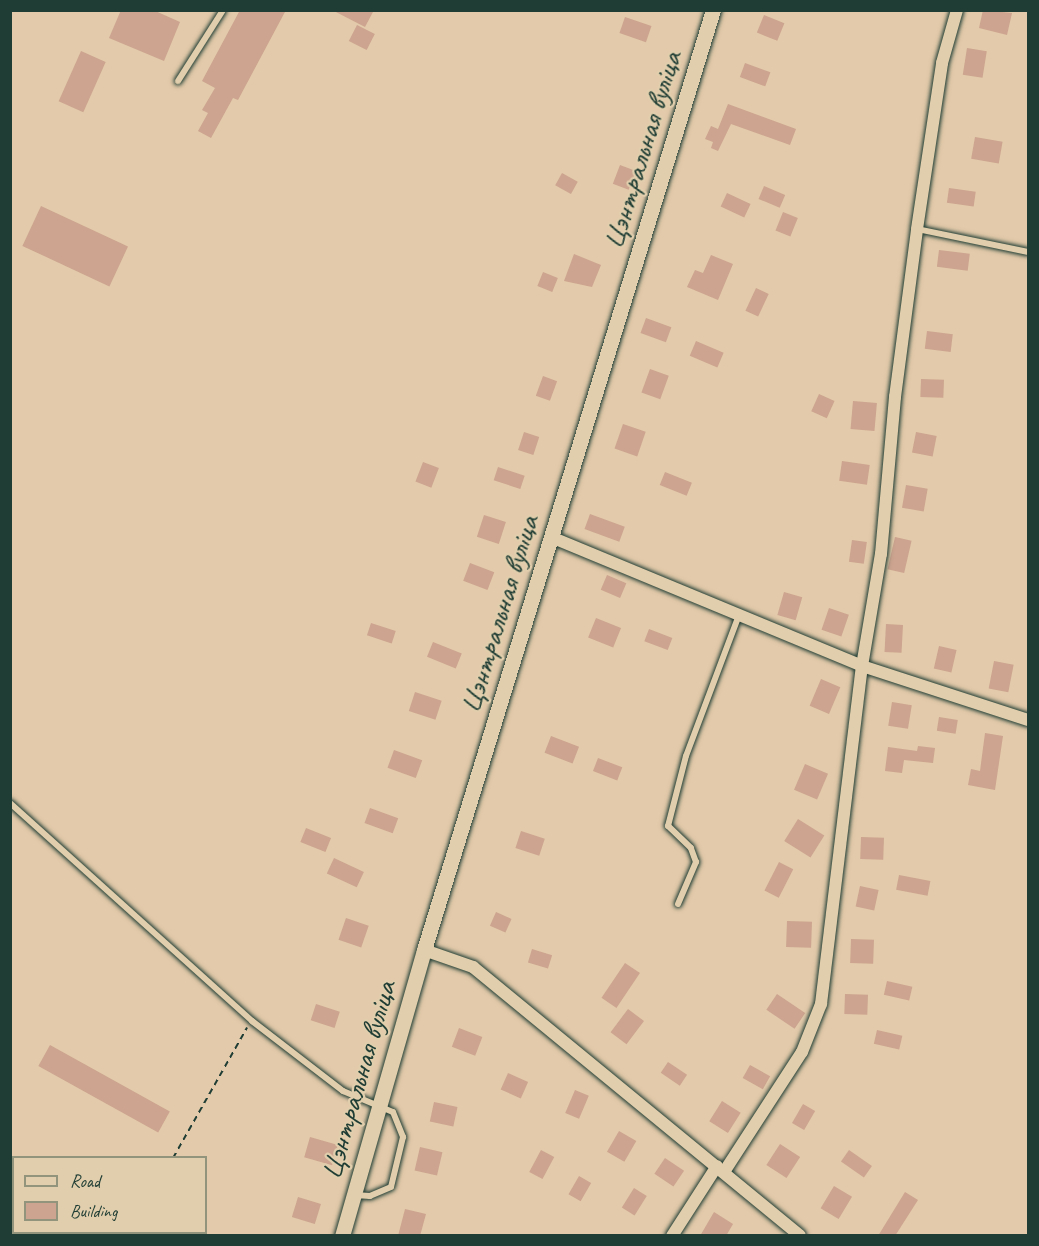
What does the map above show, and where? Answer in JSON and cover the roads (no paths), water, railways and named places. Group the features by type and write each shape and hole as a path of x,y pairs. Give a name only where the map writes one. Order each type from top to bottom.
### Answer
{"street":[{"name":"Цэнтральная вуліца","path":"342,1236 424,950 713,10"},
{"path":"672,1236 802,1052 821,1004 862,666 881,554 895,397 917,229 942,63 957,10"},
{"path":"551,537 862,666 1029,720"},
{"path":"424,950 473,967 800,1236"}],"lane":[{"path":"178,81 223,10"},
{"path":"917,229 1029,252"},
{"path":"678,904 694,875 696,862 690,848 668,826 686,756 739,615"},
{"path":"10,803 252,1021 343,1091 393,1112 403,1137 391,1187 385,1191 353,1195"}]}
